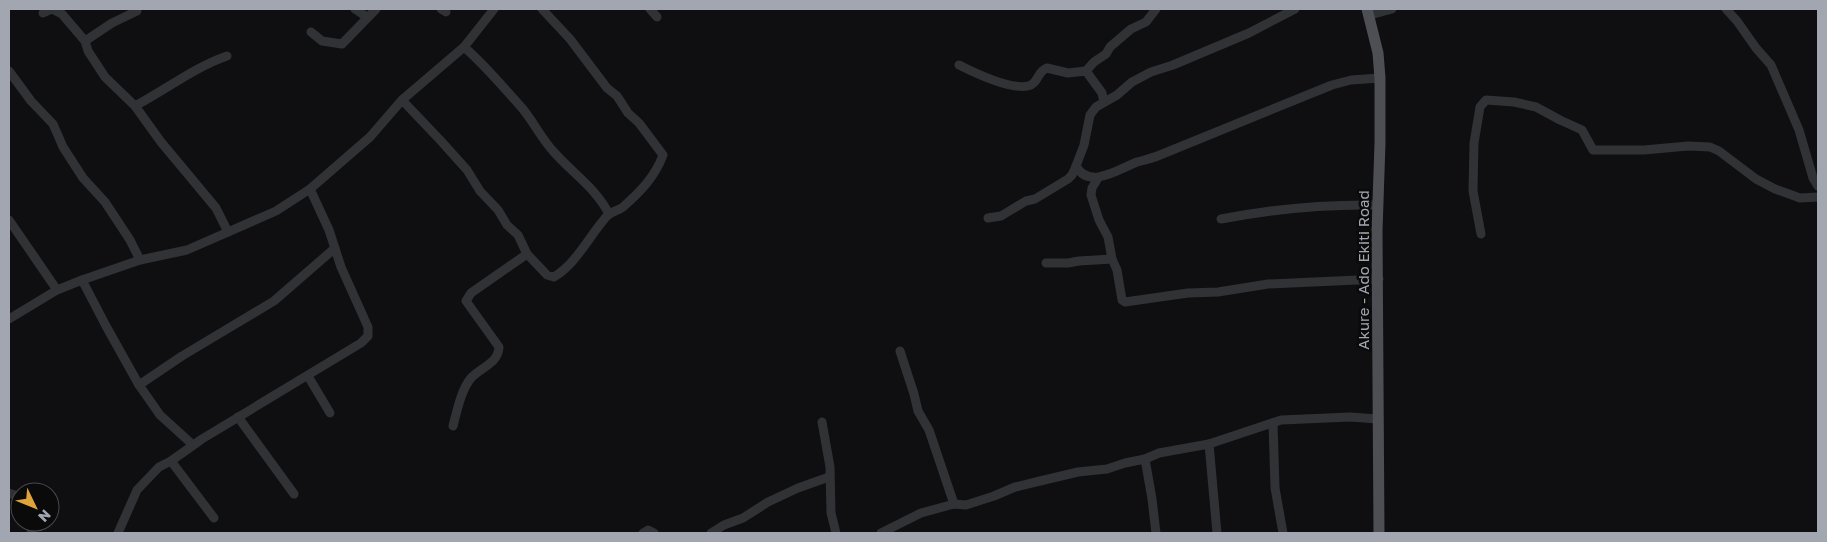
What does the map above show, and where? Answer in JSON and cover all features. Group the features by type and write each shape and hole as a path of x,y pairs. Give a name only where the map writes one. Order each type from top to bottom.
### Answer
{"main road":[{"name":"Akure - Ado Ekiti Road","path":"1368,12 1378,53 1380,78 1378,205 1379,533"}],"street":[{"path":"42,13 52,9 62,14 85,41 88,51 105,77 135,106 161,142 216,208 228,232"},
{"path":"355,9 367,17"},
{"path":"311,32 322,41 342,44 376,9"},
{"path":"9,319 57,290 140,260 187,250 276,211 310,189 370,137 402,100 464,47 494,9"},
{"path":"402,100 467,170 480,191 498,210 507,225 518,234 527,254 547,275 554,278 578,255 590,236 609,214 622,208 642,189 654,175 663,155 639,123 628,113 617,96 607,88 597,72 558,23 542,9"},
{"path":"650,9 657,17"},
{"path":"959,66 1004,84 1025,86 1035,82 1040,73 1047,68 1068,74 1086,71 1131,29 1146,22 1156,9"},
{"path":"1068,179 1076,166 1084,145 1090,114 1096,107 1117,95 1132,82 1151,72 1173,65 1249,33 1296,9"},
{"path":"1368,12 1392,9"},
{"path":"1726,9 1771,64 1799,130 1813,178 1818,186"},
{"path":"85,41 112,23 137,12"},
{"path":"464,47 522,108 554,152 590,187 609,214"},
{"path":"135,106 181,77 212,61 227,56"},
{"path":"9,71 31,101 53,124 63,147 78,171 105,202 130,240 140,260"},
{"path":"1086,71 1102,93 1104,102"},
{"path":"988,218 1000,216 1026,201 1035,200 1068,179 1086,176 1098,178 1169,152 1332,85 1352,80 1380,78"},
{"path":"1481,234 1472,191 1474,144 1480,107 1486,100 1492,99 1530,105 1578,127 1584,132 1593,150 1644,150 1688,146 1710,147 1719,151 1756,179 1775,189 1800,198 1818,198"},
{"path":"1076,166 1079,172 1086,176"},
{"path":"1098,178 1092,188 1091,195 1099,220 1108,237 1112,259 1117,270 1122,300 1125,302 1188,293 1218,292 1268,284 1378,279"},
{"path":"118,533 137,490 158,467 172,462 193,445 361,343 368,336 368,327 341,268 329,230 310,189"},
{"path":"1221,219 1285,209 1338,204 1378,205"},
{"path":"9,220 57,290"},
{"path":"139,385 182,356 274,301 334,248"},
{"path":"453,426 465,388 472,378 491,363 498,354 499,347 466,300 471,293 527,254"},
{"path":"1046,263 1112,259"},
{"path":"82,280 139,385 160,415 193,445"},
{"path":"900,351 918,411 929,430 954,504"},
{"path":"308,376 330,413"},
{"path":"238,417 294,494"},
{"path":"882,533 896,530 921,513 954,504 966,504 994,496 1015,487 1040,481 1078,472 1107,469 1175,449 1187,449 1209,444 1273,423 1298,418 1350,417 1378,419"},
{"path":"822,422 830,467 831,513 836,533"},
{"path":"1273,423 1276,488 1283,533"},
{"path":"1209,444 1217,533"},
{"path":"1144,459 1156,533"},
{"path":"172,462 214,518"},
{"path":"711,533 798,488 830,477"},
{"path":"643,533 648,530 654,533"}]}
